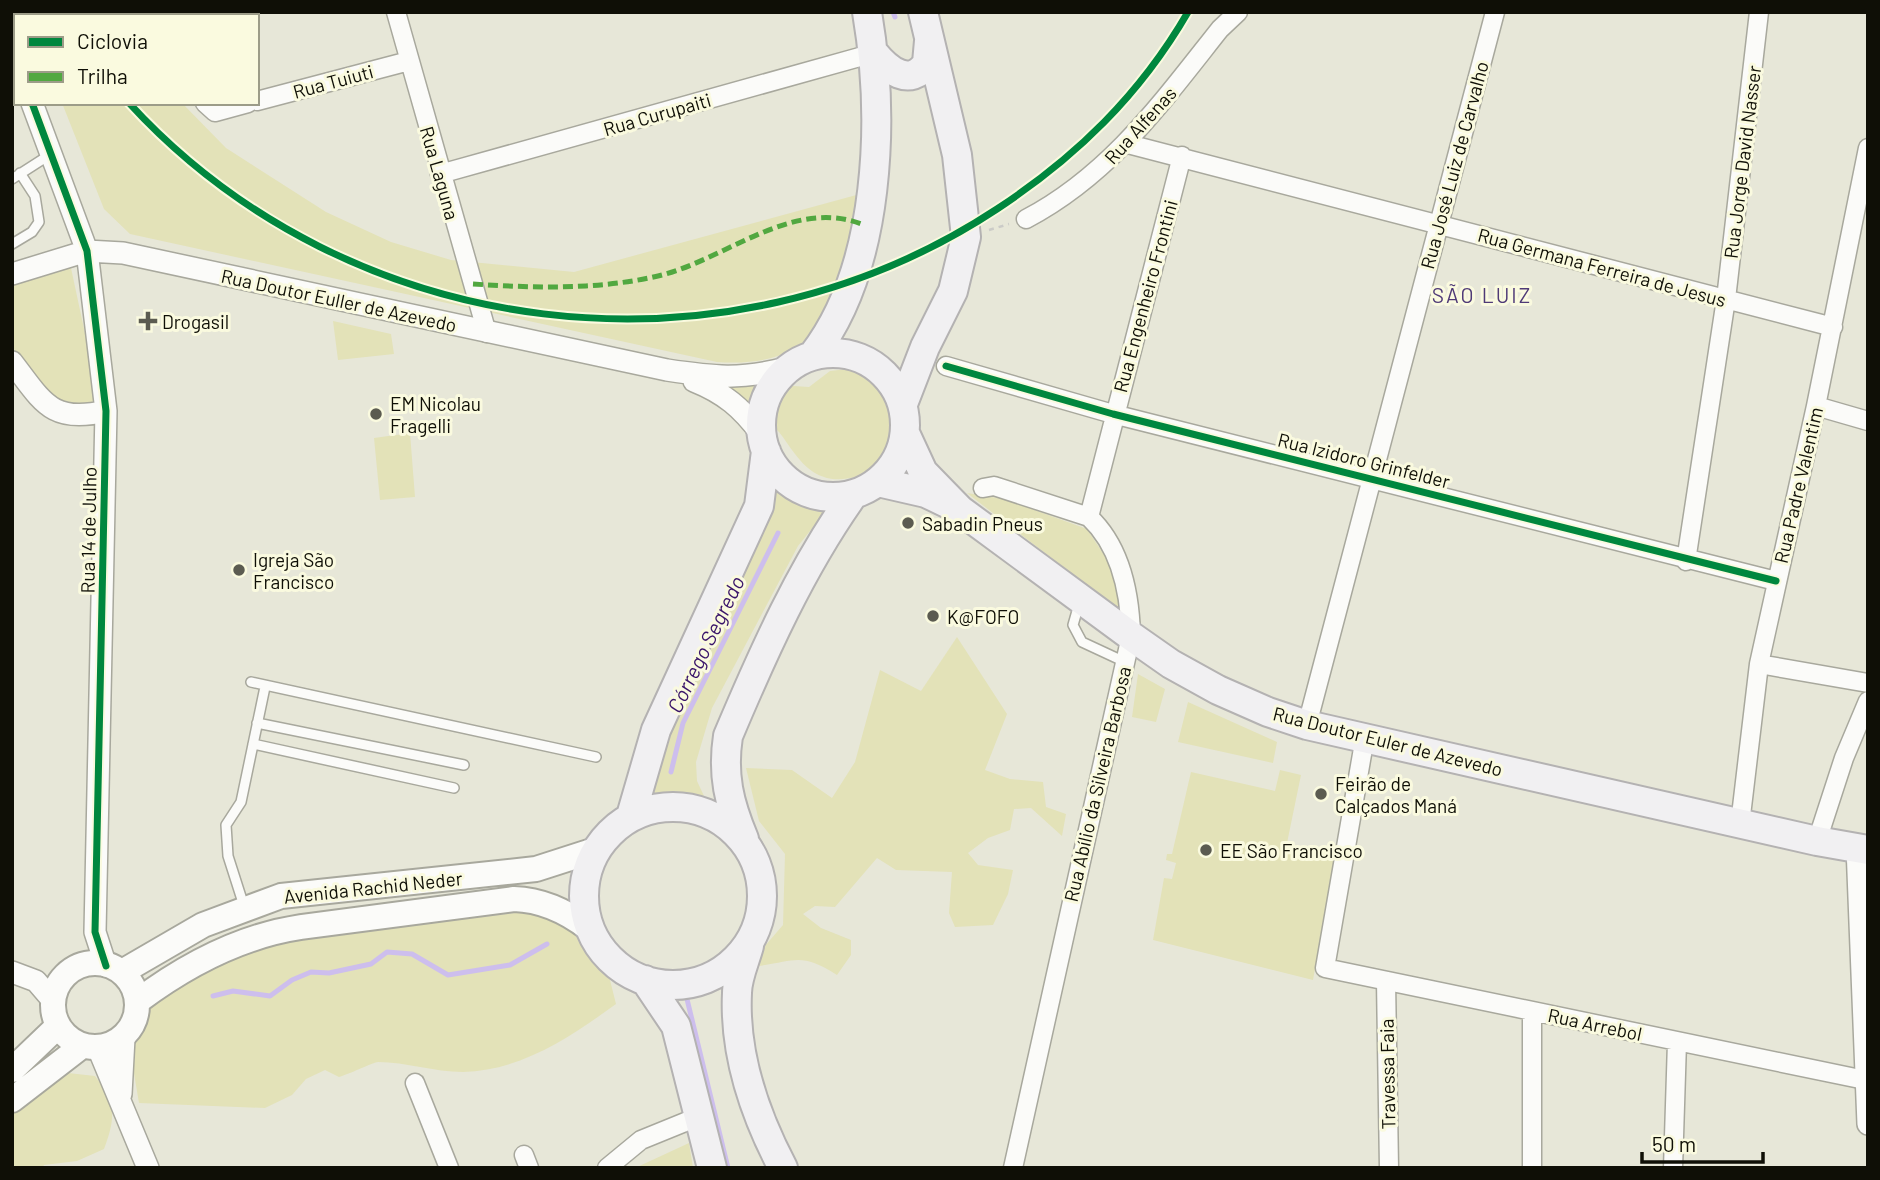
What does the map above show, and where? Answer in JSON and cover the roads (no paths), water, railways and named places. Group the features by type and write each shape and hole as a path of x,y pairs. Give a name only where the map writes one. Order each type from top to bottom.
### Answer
{"main road":[{"path":"813,355 831,331 853,280 874,177 878,115 874,53 867,12"},
{"path":"874,53 888,71 902,75 911,74 927,63 926,25"},
{"path":"903,404 925,347 953,291 962,262 965,237 957,155 926,25"},
{"path":"631,816 656,730 759,506 763,443 760,417 769,390 787,368 813,355 841,353 868,361 890,379 903,404 905,433 897,460 878,481 853,495 829,528 803,575 728,736 724,765 729,801 758,869 763,901 759,923 749,943 737,991 739,1033 750,1090 762,1125 783,1168"},
{"path":"905,433 923,472 960,510"},
{"path":"763,443 776,471 797,489 824,497 853,495"},
{"path":"878,481 926,493 960,510"},
{"name":"Rua Doutor Euler de Azevedo","path":"960,510 1081,599 1128,649 1171,664 1218,690 1268,712 1307,725 1740,824 1862,849"},
{"path":"744,839 711,814 671,806 631,816 595,850 585,875 583,901 588,928 605,955 629,974 662,985 695,982 726,968 749,943"},
{"name":"Avenida Rachid Neder","path":"114,969 203,925 281,896 536,869 595,850"},
{"name":"Avenida Rachid Neder","path":"138,1001 195,964 267,933 290,928 514,899 531,900 566,911 588,928"},
{"path":"12,1100 90,1047 124,1038 134,1023 138,1001 133,984 114,969 85,964 67,973 58,985 56,1014 68,1038 90,1047"},
{"path":"645,980 676,1026 712,1168"},
{"path":"12,1070 56,1014"}],"street":[{"name":"Rua Laguna","path":"396,12 487,333"},
{"name":"Rua Alfenas","path":"1026,219 1079,188 1128,144 1220,29 1238,12"},
{"name":"Rua José Luiz de Carvalho","path":"1307,725 1495,12"},
{"name":"Rua Jorge David Nasser","path":"1686,561 1726,299 1759,12"},
{"name":"Rua Curupaiti","path":"440,174 874,53"},
{"name":"Rua Tuiuti","path":"259,100 409,61"},
{"name":"Rua 14 de Julho","path":"33,105 88,251 106,411 95,932 114,969"},
{"path":"210,108 233,105"},
{"name":"Rua Germana Ferreira de Jesus","path":"1128,144 1833,327"},
{"name":"Rua Padre Valentim","path":"1740,824 1759,664 1833,327 1863,209 1868,148"},
{"name":"Rua Engenheiro Frontini","path":"1089,517 1113,414 1182,156"},
{"name":"Rua Doutor Euller de Azevedo","path":"12,274 88,251 123,253 667,370 715,377 748,378 787,368"},
{"name":"Rua Izidoro Grinfelder","path":"946,366 1113,414 1371,477 1686,561 1776,582"},
{"path":"16,369 41,400 55,412 72,416 106,411"},
{"name":"Rua Doutor Euller de Azevedo","path":"667,370 715,390 743,409 763,443"},
{"path":"1816,406 1868,422"},
{"path":"983,488 994,486 1089,517"},
{"name":"Rua Abílio da Silveira Barbosa","path":"1013,1168 1128,649 1130,600 1114,553 1100,528 1089,517"},
{"path":"1759,664 1868,683"},
{"path":"1817,841 1844,758 1868,701"},
{"name":"Rua Arrebol","path":"1365,737 1325,968 1865,1080"},
{"path":"1862,849 1868,1125"},
{"path":"12,972 36,981 56,1014"},
{"name":"Travessa Faia","path":"1386,981 1389,1168"},
{"path":"1532,1011 1532,1168"},
{"path":"121,1100 124,1038"},
{"path":"1673,1168 1677,1042"},
{"path":"90,1047 121,1100 148,1168"},
{"path":"415,1083 449,1168"},
{"path":"607,1168 641,1140 700,1116"}],"lane":[{"path":"12,244 32,232 39,222 35,196 16,176 51,154"},
{"path":"251,682 596,757"},
{"path":"245,908 228,856 226,825 241,802 265,687"},
{"path":"257,723 464,765"},
{"path":"253,744 454,788"}],"waterway":[{"name":"Córrego Segredo","path":"893,12 895,17"},
{"name":"Córrego Segredo","path":"671,772 683,723 778,533"},
{"path":"213,996 233,991 270,996 292,980 311,972 329,973 371,964 387,952 412,954 448,975 510,965 547,944"},
{"name":"Córrego Segredo","path":"686,995 728,1168"}],"place":[{"name":"Drogasil","path":"148,321"},
{"name":"EM Nicolau Fragelli","path":"376,414"},
{"name":"Sabadin Pneus","path":"908,523"},
{"name":"Igreja São Francisco","path":"239,570"},
{"name":"K@FOFO","path":"933,616"},
{"name":"Feirão de Calçados Maná","path":"1321,794"},
{"name":"EE São Francisco","path":"1206,850"}],"district":[{"name":"SÃO LUIZ","path":"1482,294"}]}
